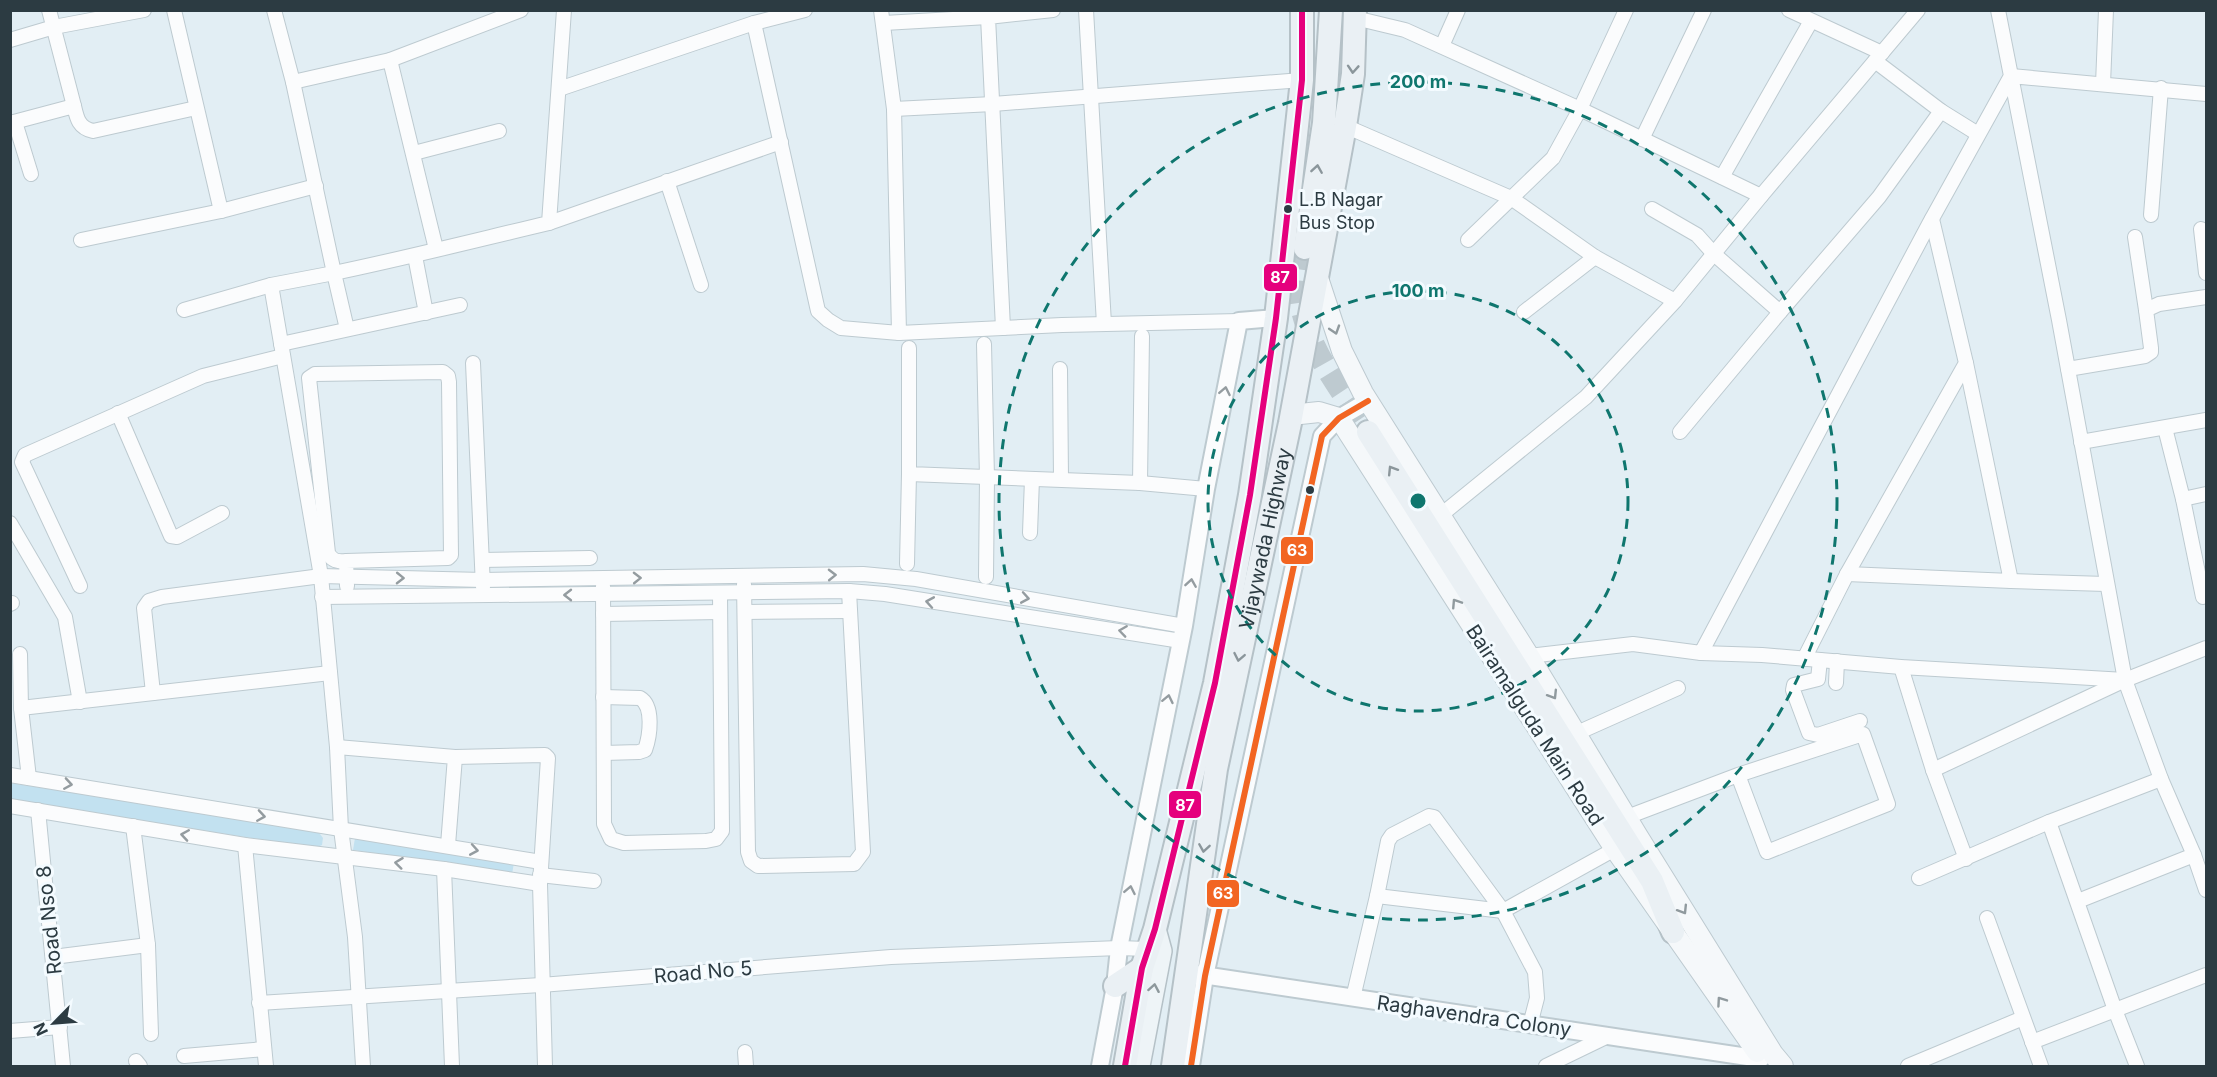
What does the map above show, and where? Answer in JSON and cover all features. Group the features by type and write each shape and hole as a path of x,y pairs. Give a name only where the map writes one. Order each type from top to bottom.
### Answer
{"highway":[{"path":"1276,318 1302,80 1302,10"},
{"path":"1305,248 1324,123 1331,10"},
{"name":"Vijaywada Highway","path":"1177,1063 1196,974 1216,769 1291,414 1345,126 1353,74 1355,14"},
{"name":"Vijaywada Highway","path":"1148,949 1215,683 1227,624 1250,495 1276,318"},
{"path":"1368,432 1652,881 1673,932"},
{"path":"1115,986 1148,949"},
{"path":"1125,1066 1148,949"}],"main road":[{"path":"1317,275 1342,351 1368,401 1529,656 1773,1054 1783,1066"},
{"path":"1291,414 1318,412 1339,418"},
{"name":"Bairamalguda Main Road","path":"1339,418 1615,849 1673,932 1758,1064"},
{"name":"Vijaywada Highway","path":"1139,1066 1161,951 1148,949"}],"street":[{"path":"49,10 77,120 84,129 93,131 196,108"},
{"path":"10,40 54,27 144,10"},
{"path":"174,10 221,211"},
{"path":"274,10 293,82 347,330"},
{"path":"293,82 390,60 521,10"},
{"path":"549,223 564,10"},
{"path":"559,90 754,23 806,10"},
{"path":"899,333 894,109 882,17 988,17 1053,10"},
{"path":"1086,10 1104,324"},
{"path":"1442,46 1458,10"},
{"path":"1468,240 1553,158 1580,109 1626,10"},
{"path":"1642,139 1704,10"},
{"path":"1789,10 1879,57 1941,111 1978,134"},
{"path":"1441,515 1586,397 1675,301 1918,10"},
{"path":"1998,10 2068,369 2125,680 2206,890"},
{"path":"2103,84 2106,10"},
{"path":"1355,14 1405,30 1442,46 1761,196"},
{"path":"988,17 1003,328"},
{"path":"1722,177 1744,151 1810,21"},
{"path":"754,23 818,310 841,328 899,333 1276,318"},
{"path":"390,60 436,249"},
{"path":"2011,76 2161,88 2206,94"},
{"path":"1701,652 2011,76"},
{"path":"894,109 993,104 1302,80"},
{"path":"2151,215 2161,88"},
{"path":"31,174 13,123 74,106"},
{"path":"1680,432 1879,197 1941,111"},
{"path":"1345,126 1511,198 1595,257 1675,301"},
{"path":"414,153 499,131"},
{"path":"184,310 271,285 415,256 549,223 781,142"},
{"path":"667,181 701,285"},
{"path":"81,240 221,211 316,186"},
{"path":"1652,209 1697,235 1714,254 1780,312"},
{"path":"1932,219 1966,363 2011,581"},
{"path":"2201,229 2206,273"},
{"path":"2068,369 2145,356 2151,352 2135,237"},
{"path":"415,256 426,313"},
{"path":"1524,312 1595,257"},
{"path":"271,285 321,576 337,747 340,829 355,938 363,1066"},
{"path":"2146,310 2159,304 2206,297"},
{"path":"80,586 22,462 24,455 203,376 347,330 460,305"},
{"path":"1100,1066 1115,986 1119,948 1182,633 1206,489 1239,321"},
{"path":"1140,483 1142,336"},
{"path":"984,344 987,478 986,577"},
{"path":"907,564 909,348"},
{"path":"473,363 483,595"},
{"path":"1804,659 1847,574 1966,363"},
{"path":"1060,369 1061,479"},
{"path":"443,372 448,376 449,382 451,555 448,558 346,561 338,562 328,553 309,378 315,374 443,372"},
{"path":"1196,974 1322,436 1339,418 1368,401"},
{"path":"118,413 171,536 177,537 222,513"},
{"path":"2081,442 2206,420"},
{"path":"2165,428 2183,499 2203,597"},
{"path":"909,474 1061,479 1206,489"},
{"path":"1030,533 1032,478"},
{"path":"2183,499 2206,494"},
{"path":"10,523 65,617 80,702"},
{"path":"482,560 590,558"},
{"path":"346,561 348,597"},
{"path":"365,561 366,577"},
{"path":"153,693 144,608 149,601 162,597 321,576 483,580 863,574 916,579 1182,633"},
{"path":"1847,574 2106,584"},
{"path":"744,576 748,852 751,861 758,866 854,864 863,852 849,591"},
{"path":"880,594 882,576"},
{"path":"603,578 604,824 611,839 624,843 716,839 722,831 720,594"},
{"path":"322,597 849,591 1182,633"},
{"path":"745,612 850,611"},
{"path":"603,614 720,612"},
{"path":"1529,656 1633,644 1701,652 1901,667 2125,680"},
{"path":"1933,770 2125,680 2206,648"},
{"path":"20,654 21,708 29,778"},
{"path":"1820,660 1818,679 1794,685 1793,690 1809,733 1818,735 1860,721"},
{"path":"1836,683 1837,662"},
{"path":"1901,667 1933,770 1966,859"},
{"path":"21,708 330,673"},
{"path":"1577,734 1678,688"},
{"path":"603,697 640,698 648,707 648,742 645,750 604,753"},
{"path":"1627,817 1738,775 1863,734 1888,804 1767,852 1738,775"},
{"path":"337,747 455,757 545,756 548,758 540,874 541,985 545,1066"},
{"path":"448,845 455,757"},
{"path":"10,775 448,845 540,874"},
{"path":"1919,878 2049,822 2161,778"},
{"path":"10,806 244,844 444,869 540,874 594,881"},
{"name":"Road Nso 8","path":"38,810 63,1066"},
{"path":"1353,998 1388,841 1392,835 1429,816 1434,818 1503,911 1535,972 1537,998 1530,1025"},
{"path":"2049,822 2115,1010 2138,1066"},
{"path":"133,826 148,945 151,1034"},
{"path":"244,844 266,1066"},
{"path":"1377,896 1503,911 1615,849"},
{"path":"2078,901 2194,855"},
{"path":"444,869 452,1066"},
{"path":"1987,918 2041,1066"},
{"path":"53,957 148,945"},
{"name":"Road No 5","path":"259,1003 541,985 891,957 1119,948 1148,949"},
{"name":"Raghavendra Colony","path":"1196,974 1608,1036 1758,1064"},
{"path":"2032,1042 2206,975"},
{"path":"1908,1066 2023,1018"},
{"path":"10,1031 60,1027"},
{"path":"1546,1066 1608,1036"},
{"path":"184,1056 264,1048"},
{"path":"745,1052 746,1066"}],"shaded area":[{"path":"10,783 317,830 323,838 322,845 315,848 11,800"},
{"path":"355,838 514,863 512,874 353,850"}],"tunnel":[{"path":"1305,248 1300,298 1310,335 1326,368 1368,432"}],"transit line":[{"name":"87","path":"1125,1066 1142,968 1155,929 1215,683 1250,495 1276,318 1302,80 1302,10"},
{"name":"63","path":"1191,1066 1205,976 1322,436 1339,418 1368,401"}],"place":[{"name":"L.B Nagar Bus Stop","path":"1288,209"}]}
